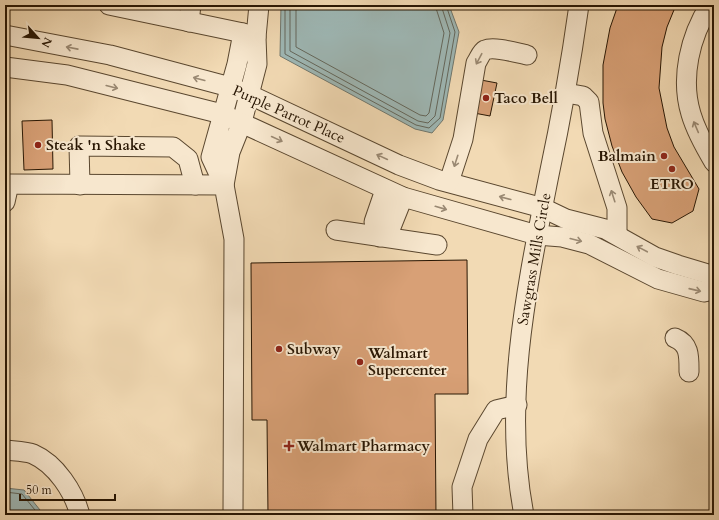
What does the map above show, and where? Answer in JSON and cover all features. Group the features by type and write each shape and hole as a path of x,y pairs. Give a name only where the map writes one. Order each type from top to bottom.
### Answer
{"street":[{"path":"109,5 190,13 249,35"},
{"path":"233,515 234,239 224,185 211,157 230,88 259,5"},
{"name":"Sawgrass Mills Circle","path":"524,515 516,444 520,331 537,235 566,93 579,5"},
{"path":"710,5 696,31 686,72 691,114 714,162"},
{"name":"Purple Parrot Place","path":"5,35 110,55 248,94 399,165 449,182 543,208 566,218 594,225 617,234 656,257 708,274 714,278"},
{"path":"224,185 230,152 242,122 248,94 257,64 249,35"},
{"path":"449,182 463,139 476,63 481,54 486,50 494,49 527,55"},
{"name":"Purple Parrot Place","path":"5,67 67,75 222,114 403,197 537,235 562,237 589,244 658,278 704,292 714,290"},
{"path":"566,93 583,96 588,102 593,133 617,208 617,234"},
{"path":"80,184 79,146 95,146 173,147 188,159 195,185"},
{"path":"5,202 10,184 224,185"},
{"path":"380,237 374,222 385,190"},
{"path":"380,237 391,227 403,197"},
{"path":"336,230 437,245"},
{"path":"675,338 685,344 687,348 689,372"},
{"path":"463,515 462,487 478,439 496,410 517,404"},
{"path":"5,450 33,454 56,470 76,502 80,515"}],"water":[{"path":"281,5 449,5 459,32 443,120 432,133 415,129 280,56"},
{"path":"5,488 24,490 44,515 5,515"}],"building":[{"path":"618,5 676,5 667,27 662,47 659,88 667,128 674,147 699,189 693,211 672,223 652,219 636,197 622,172 612,146 605,119 603,103 603,65 610,28"},
{"name":"Taco Bell","path":"481,80 497,83 490,116 474,113"},
{"name":"Steak 'n Shake","path":"52,120 53,169 24,170 22,121"},
{"name":"Walmart Supercenter","path":"467,260 468,394 435,394 436,515 268,515 267,420 252,420 251,263"}],"place":[{"name":"Taco Bell","path":"486,98"},
{"name":"Steak 'n Shake","path":"38,145"},
{"name":"Balmain","path":"664,156"},
{"name":"ETRO","path":"672,169"},
{"name":"Subway","path":"279,349"},
{"name":"Walmart Supercenter","path":"360,362"},
{"name":"Walmart Pharmacy","path":"289,446"}]}
